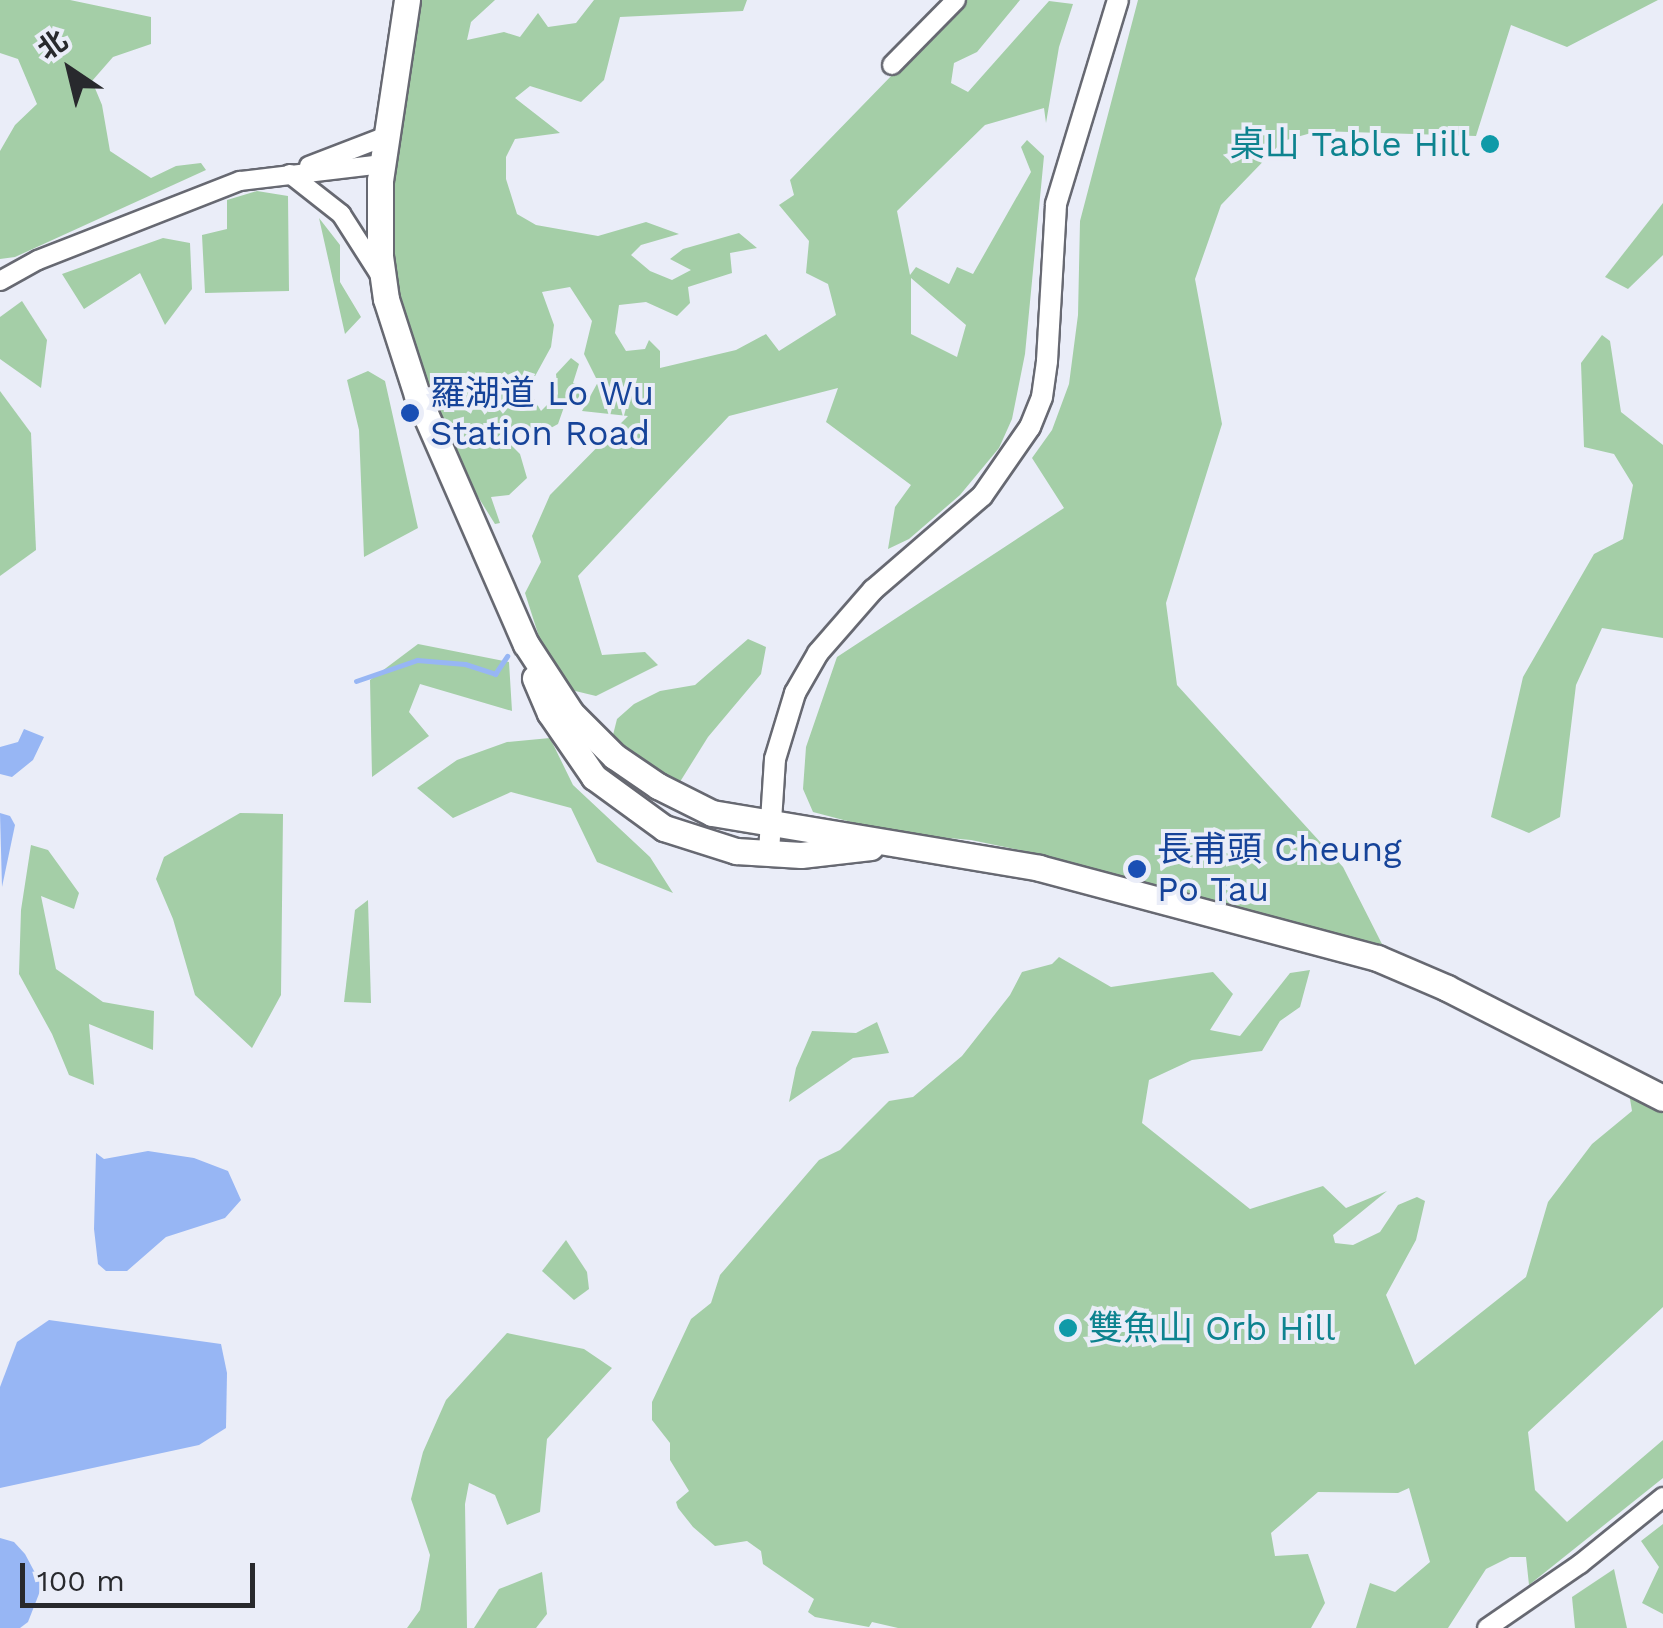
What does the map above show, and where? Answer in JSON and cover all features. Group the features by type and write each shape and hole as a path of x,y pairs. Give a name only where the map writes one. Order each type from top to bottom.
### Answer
{"main road":[{"path":"407,0 384,137 383,280 417,395 526,644 550,713 582,762 613,795 664,828 698,842 736,852 801,855 898,844"},
{"path":"526,644 583,727 634,771 712,813 1039,868 1377,958 1447,988 1663,1098"}],"street":[{"path":"892,65 956,0"},
{"path":"769,852 775,759 786,716 818,653 873,590 982,496 1030,427 1042,396 1047,361 1056,204 1118,0"},
{"path":"290,174 384,137"},
{"path":"0,281 38,260 220,188 290,174 382,164"},
{"path":"290,174 341,214 383,280"},
{"path":"1488,1628 1580,1564 1663,1497"}],"green space":[{"path":"0,0 70,0 151,17 151,44 113,57 92,81 102,105 110,151 151,178 176,166 201,163 206,170 15,257 0,259 0,151 15,125 37,104 18,59 0,53"},
{"path":"415,0 495,0 471,22 467,40 504,32 520,37 538,13 548,27 576,23 594,0 747,0 743,11 620,17 604,80 581,102 530,86 515,98 560,133 515,139 506,157 506,179 517,214 536,225 598,236 646,222 679,234 641,245 631,255 650,271 672,280 691,270 670,259 683,249 739,233 757,248 730,253 732,273 688,287 690,303 677,316 646,302 619,305 615,333 626,351 645,349 649,340 660,351 660,368 736,350 766,334 779,351 836,315 828,284 806,273 809,241 779,205 794,195 790,180 965,0 1020,0 977,52 954,63 951,83 968,92 1049,1 1073,4 1059,47 1046,123 1044,108 985,125 897,211 910,275 916,267 949,284 957,267 973,274 1031,172 1021,147 1027,140 1044,156 1025,354 1012,419 999,448 960,495 909,539 888,549 895,507 911,485 826,422 838,388 729,416 578,576 602,655 645,652 658,665 596,696 567,689 548,665 525,593 541,562 532,536 550,495 628,416 582,411 598,382 584,354 592,321 570,287 542,292 554,325 551,347 528,389 541,411 558,394 556,374 571,358 579,364 573,383 584,387 576,402 564,407 558,424 538,435 519,433 506,440 520,454 527,478 509,495 491,497 500,523 495,524 423,409 380,236","holes":["911,278 966,325 957,357 911,334"]},
{"path":"1138,0 1658,0 1567,47 1511,25 1476,136 1318,131 1283,141 1221,205 1195,279 1222,424 1166,603 1177,685 1343,867 1383,946 1034,853 971,840 893,833 813,812 803,789 806,747 837,657 1064,508 1032,458 1052,430 1069,384 1078,315 1080,221"},
{"path":"257,191 288,196 289,291 205,293 202,235 227,229 227,200"},
{"path":"1663,203 1663,255 1628,289 1605,277"},
{"path":"319,218 340,245 340,282 361,317 345,334"},
{"path":"163,238 190,243 192,289 165,325 140,273 84,309 62,274"},
{"path":"22,301 47,340 41,388 0,359 0,317"},
{"path":"1602,335 1610,341 1621,412 1663,445 1663,638 1602,628 1576,685 1560,817 1529,833 1491,817 1523,677 1594,554 1623,539 1633,485 1614,454 1584,447 1581,363"},
{"path":"368,371 385,381 418,528 364,557 359,430 347,380"},
{"path":"0,391 31,433 36,550 0,576"},
{"path":"748,639 766,647 761,674 708,737 678,785 611,743 617,719 634,704 660,691 695,685"},
{"path":"418,644 509,662 512,711 420,684 409,712 429,736 372,777 370,680"},
{"path":"550,738 573,785 650,857 673,893 597,862 571,808 511,792 453,818 417,788 457,760 507,742"},
{"path":"240,813 283,814 281,995 252,1048 195,995 173,919 156,879 164,857"},
{"path":"31,845 48,850 79,893 74,909 41,896 56,969 103,1002 154,1011 153,1050 89,1024 94,1085 69,1075 19,974 21,910"},
{"path":"368,900 371,1003 344,1002 355,910"},
{"path":"1059,957 1111,987 1213,972 1233,994 1210,1030 1240,1036 1290,973 1310,970 1300,1007 1280,1021 1262,1051 1192,1060 1149,1080 1142,1123 1250,1209 1323,1186 1346,1208 1387,1191 1333,1235 1335,1243 1353,1245 1380,1232 1398,1205 1417,1197 1425,1201 1416,1240 1386,1295 1415,1365 1526,1277 1548,1202 1592,1144 1632,1111 1629,1093 1663,1110 1663,1307 1528,1432 1535,1490 1567,1522 1663,1440 1663,1478 1529,1585 1526,1557 1510,1557 1486,1569 1448,1628 1356,1628 1370,1583 1395,1592 1430,1562 1409,1488 1398,1493 1318,1492 1271,1533 1275,1556 1308,1554 1325,1603 1311,1628 898,1628 872,1622 869,1627 815,1617 808,1612 814,1599 763,1564 761,1551 747,1541 715,1546 678,1508 676,1502 689,1491 670,1460 670,1443 652,1420 652,1402 691,1319 711,1303 720,1275 819,1160 840,1150 889,1101 913,1097 962,1056 1010,995 1022,972 1052,964"},
{"path":"877,1022 889,1053 853,1058 789,1102 796,1068 812,1031 856,1033"},
{"path":"566,1240 587,1272 589,1289 574,1300 542,1271"},
{"path":"507,1333 584,1349 612,1368 547,1439 540,1512 507,1525 495,1495 469,1483 465,1504 467,1628 407,1628 420,1610 430,1555 411,1499 423,1452 446,1400"},
{"path":"1663,1524 1663,1614 1642,1603 1659,1567 1641,1541"},
{"path":"1614,1569 1627,1628 1575,1628 1572,1597"},
{"path":"542,1572 547,1614 536,1628 474,1628 499,1589"}],"water":[{"path":"24,729 44,737 33,760 12,777 0,774 0,747 18,742"},
{"path":"0,813 10,816 15,825 2,887"},
{"path":"148,1151 194,1158 228,1171 241,1200 225,1218 166,1237 127,1271 106,1271 98,1264 94,1229 96,1153 104,1159"},
{"path":"49,1320 221,1344 227,1373 226,1428 199,1445 0,1488 0,1387 17,1342"},
{"path":"0,1538 14,1542 25,1554 42,1586 28,1622 20,1628 0,1628"}],"waterway":[{"path":"356,681 417,660 465,664 495,674 507,656"}],"place":[{"name":"桌山 Table Hill","path":"1490,144"},
{"name":"羅湖道 Lo Wu Station Road","path":"410,413"},
{"name":"長甫頭 Cheung Po Tau","path":"1137,869"},
{"name":"雙魚山 Orb Hill","path":"1068,1328"}]}
